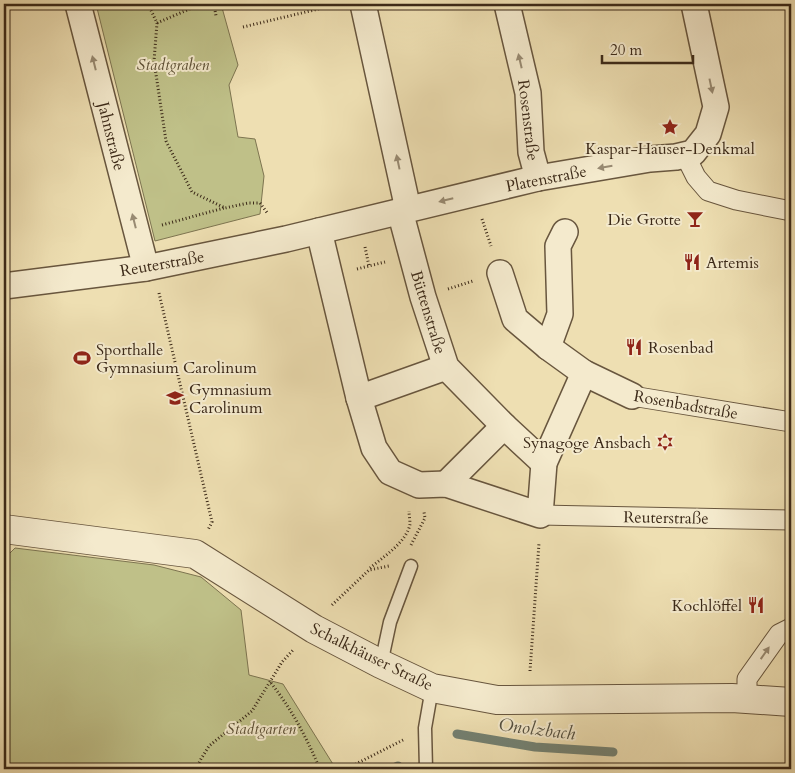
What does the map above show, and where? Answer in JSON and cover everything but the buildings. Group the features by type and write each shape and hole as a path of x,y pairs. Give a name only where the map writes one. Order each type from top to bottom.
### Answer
{"street":[{"name":"Jahnstraße","path":"78,4 152,278"},
{"name":"Büttenstraße","path":"363,4 412,256 446,367 504,426 544,463"},
{"name":"Rosenstraße","path":"507,4 528,92 532,152 538,178"},
{"path":"694,4 716,107 708,134 693,153 685,155 696,177 708,190 736,200 791,211"},
{"name":"Platenstraße","path":"404,210 538,178 650,159 676,158 685,155"},
{"name":"Reuterstraße","path":"4,286 152,278 319,231 404,210"},
{"name":"Reuterstraße","path":"319,231 359,398 374,448 390,472 419,485 446,484 540,515 791,520"},
{"path":"548,347 560,314 558,246 565,232"},
{"name":"Rosenbadstraße","path":"500,273 515,318 548,347 584,373 632,396 791,422"},
{"path":"359,398 446,367"},
{"path":"540,515 544,463 584,373"},
{"path":"446,484 504,426"},
{"name":"Schalkhäuser Straße","path":"4,529 195,554 314,629 432,688 498,700 732,698 791,702"},
{"path":"747,685 747,679 779,634 791,628"}],"lane":[{"path":"381,664 390,622 411,566"},
{"path":"426,769 425,728 432,688"}],"path":[{"path":"148,4 157,23 154,61 166,140 192,192 225,208"},
{"path":"157,23 201,4"},
{"path":"214,4 216,16"},
{"path":"243,27 342,4"},
{"path":"157,227 225,208 248,203 260,203"},
{"path":"423,297 500,273 479,211"},
{"path":"364,243 369,266"},
{"path":"355,270 412,256"},
{"path":"152,278 212,522"},
{"path":"197,769 209,746 252,712 282,662 314,629 319,617 387,553 396,547 404,537 410,524 408,498 419,485"},
{"path":"527,700 540,515"},
{"path":"369,570 390,566"},
{"path":"271,683 288,704 306,735 320,769"},
{"path":"346,769 425,728"}],"green space":[{"name":"Stadtgraben","path":"96,4 221,4 238,65 229,85 238,137 255,139 264,176 260,214 155,241"},
{"name":"Stadtgarten","path":"15,548 154,565 201,577 241,610 249,675 283,684 336,769 4,769 4,559"}],"waterway":[{"name":"Onolzbach","path":"457,734 535,747 613,752"},
{"name":"Onolzbach","path":"391,769 398,766"}],"place":[{"name":"Kaspar-Hauser-Denkmal","path":"670,127"},
{"name":"Die Grotte","path":"695,219"},
{"name":"Artemis","path":"692,262"},
{"name":"Rosenbad","path":"634,347"},
{"name":"Sporthalle Gymnasium Carolinum","path":"82,358"},
{"name":"Gymnasium Carolinum","path":"175,398"},
{"name":"Synagoge Ansbach","path":"665,442"},
{"name":"Kochlöffel","path":"756,605"}]}
